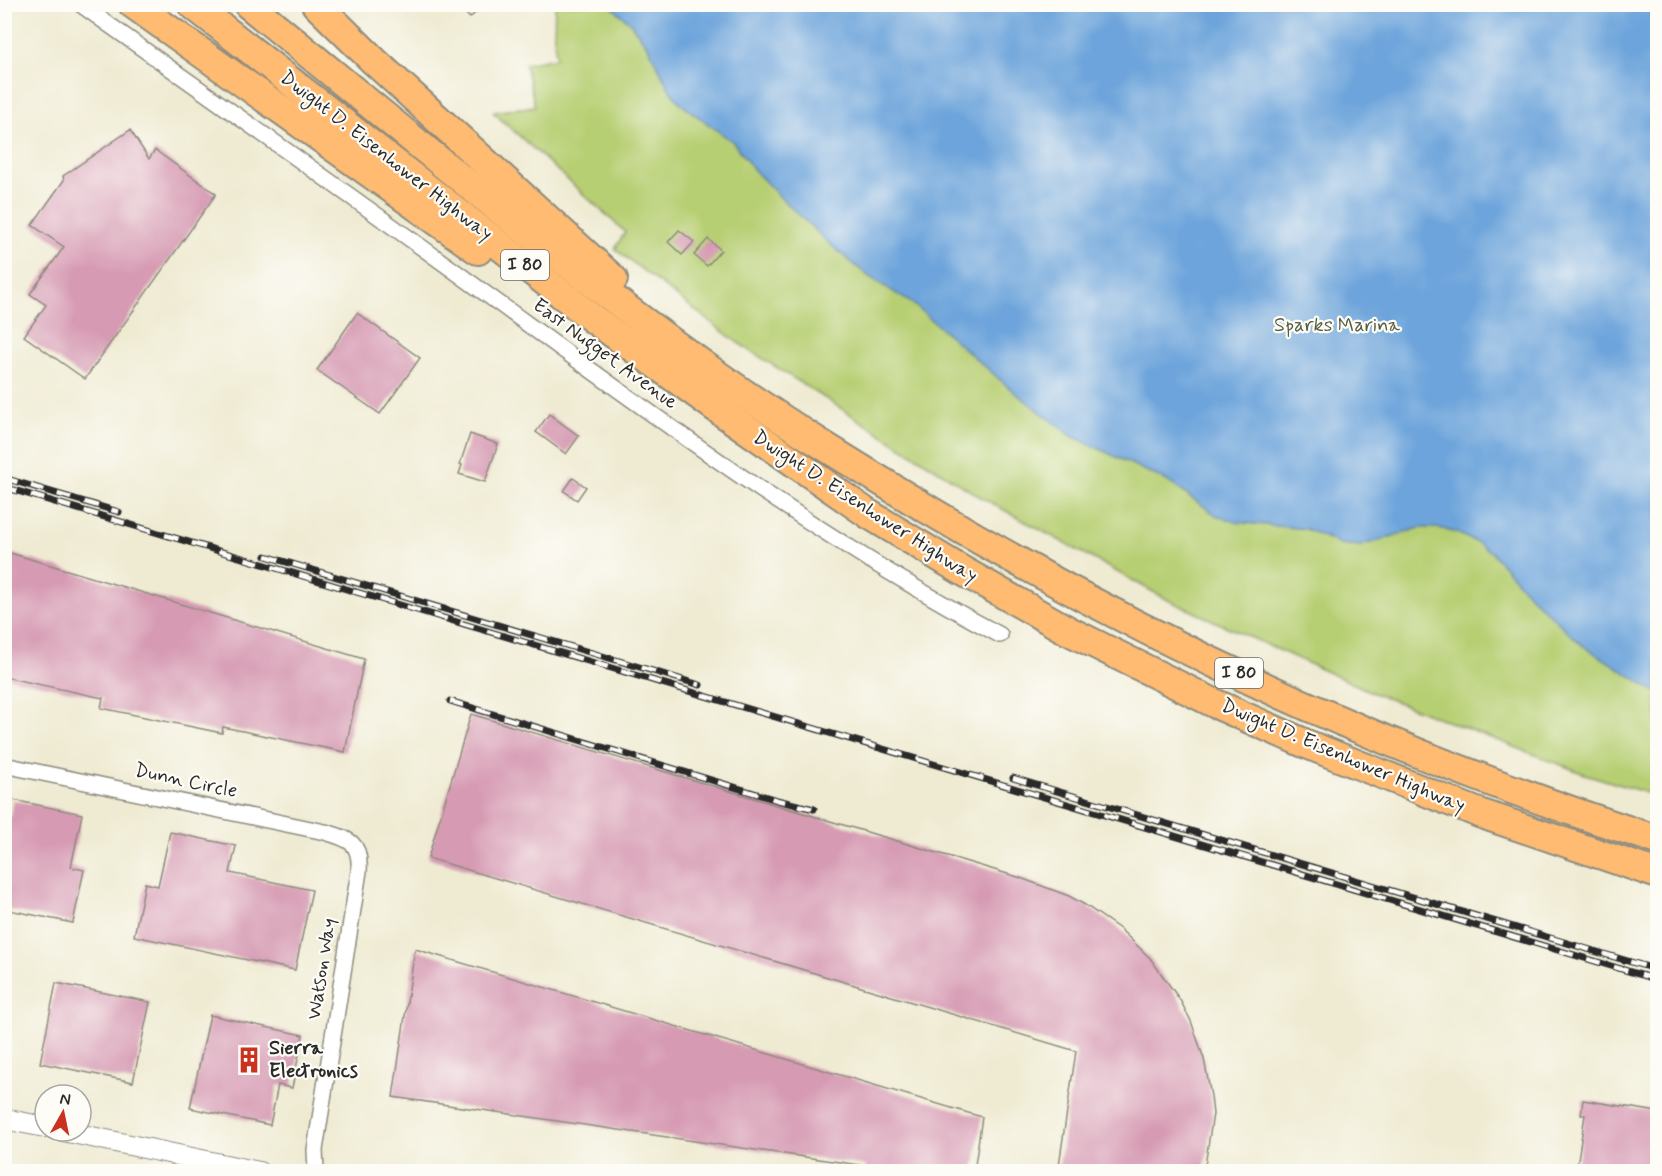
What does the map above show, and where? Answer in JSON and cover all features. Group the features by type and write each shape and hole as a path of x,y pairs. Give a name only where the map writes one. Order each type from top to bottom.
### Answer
{"highway":[{"path":"133,4 686,402 791,474 867,513"},
{"name":"Dwight D. Eisenhower Highway","path":"192,4 592,318 867,513 961,570 1067,630 1216,704 1304,743 1479,813 1658,874"},
{"name":"Dwight D. Eisenhower Highway","path":"248,4 569,266 726,381 843,458 983,542 1051,580 1180,646 1315,709 1539,801 1658,840"},
{"path":"316,4 374,61 616,281 669,322 805,418 843,458"}],"street":[{"name":"East Nugget Avenue","path":"80,4 438,258 723,465 931,598 1000,635"},
{"name":"Dunn Circle","path":"4,765 325,832 346,839 355,846"},
{"name":"Watson Way","path":"316,1172 315,1150 359,872 360,858 355,846"},
{"path":"4,1119 33,1125"},
{"path":"93,1137 259,1172"}],"green space":[{"name":"Sparks Marina","path":"555,5 1657,5 1657,796 1585,774 1374,693 1170,601 977,495 738,343 615,249 625,232 493,112 535,106 525,64 556,58"}],"water":[{"name":"Sparks Marina","path":"610,5 1657,5 1657,693 1582,645 1532,598 1492,553 1457,533 1439,528 1420,528 1360,546 1340,544 1306,529 1235,522 1216,515 1167,481 1072,436 1014,392 913,304 868,276 834,248 754,170 733,142 682,105 671,92 647,45 630,23"}],"building":[{"path":"456,4 484,4 470,18"},
{"path":"130,130 149,159 155,150 216,194 85,379 24,336 46,305 30,294 64,247 32,225 64,180 63,176"},
{"path":"679,230 694,242 682,255 668,242"},
{"path":"708,239 721,250 707,266 694,255"},
{"path":"357,313 420,358 380,414 317,370"},
{"path":"549,414 579,436 566,454 536,432"},
{"path":"470,434 498,444 485,482 459,474"},
{"path":"573,478 586,487 577,500 564,491"},
{"path":"7,552 364,659 345,752 223,727 222,733 101,708 103,698 4,677 4,565"},
{"path":"471,714 1018,877 1069,896 1085,905 1120,929 1150,958 1180,1000 1191,1021 1204,1059 1213,1114 1204,1172 1058,1172 1076,1051 428,858"},
{"path":"13,800 82,814 71,867 84,870 73,923 4,909 4,824 8,825"},
{"path":"170,832 236,846 230,873 312,890 295,970 134,936 145,883 158,886"},
{"path":"415,949 982,1117 974,1172 865,1172 866,1166 393,1097"},
{"path":"56,983 150,1002 133,1082 40,1063"},
{"name":"Sierra Electronics","path":"210,1015 303,1035 292,1088 278,1085 270,1125 190,1108"},
{"path":"1583,1100 1658,1112 1658,1172 1576,1172 1585,1115 1581,1115"}],"railway":[{"path":"4,478 119,512"},
{"path":"4,487 1658,980"},
{"path":"266,556 700,685"},
{"path":"450,701 777,800 814,809"},
{"path":"1013,778 1658,970"}],"place":[{"name":"Sierra Electronics","path":"249,1060"}]}
